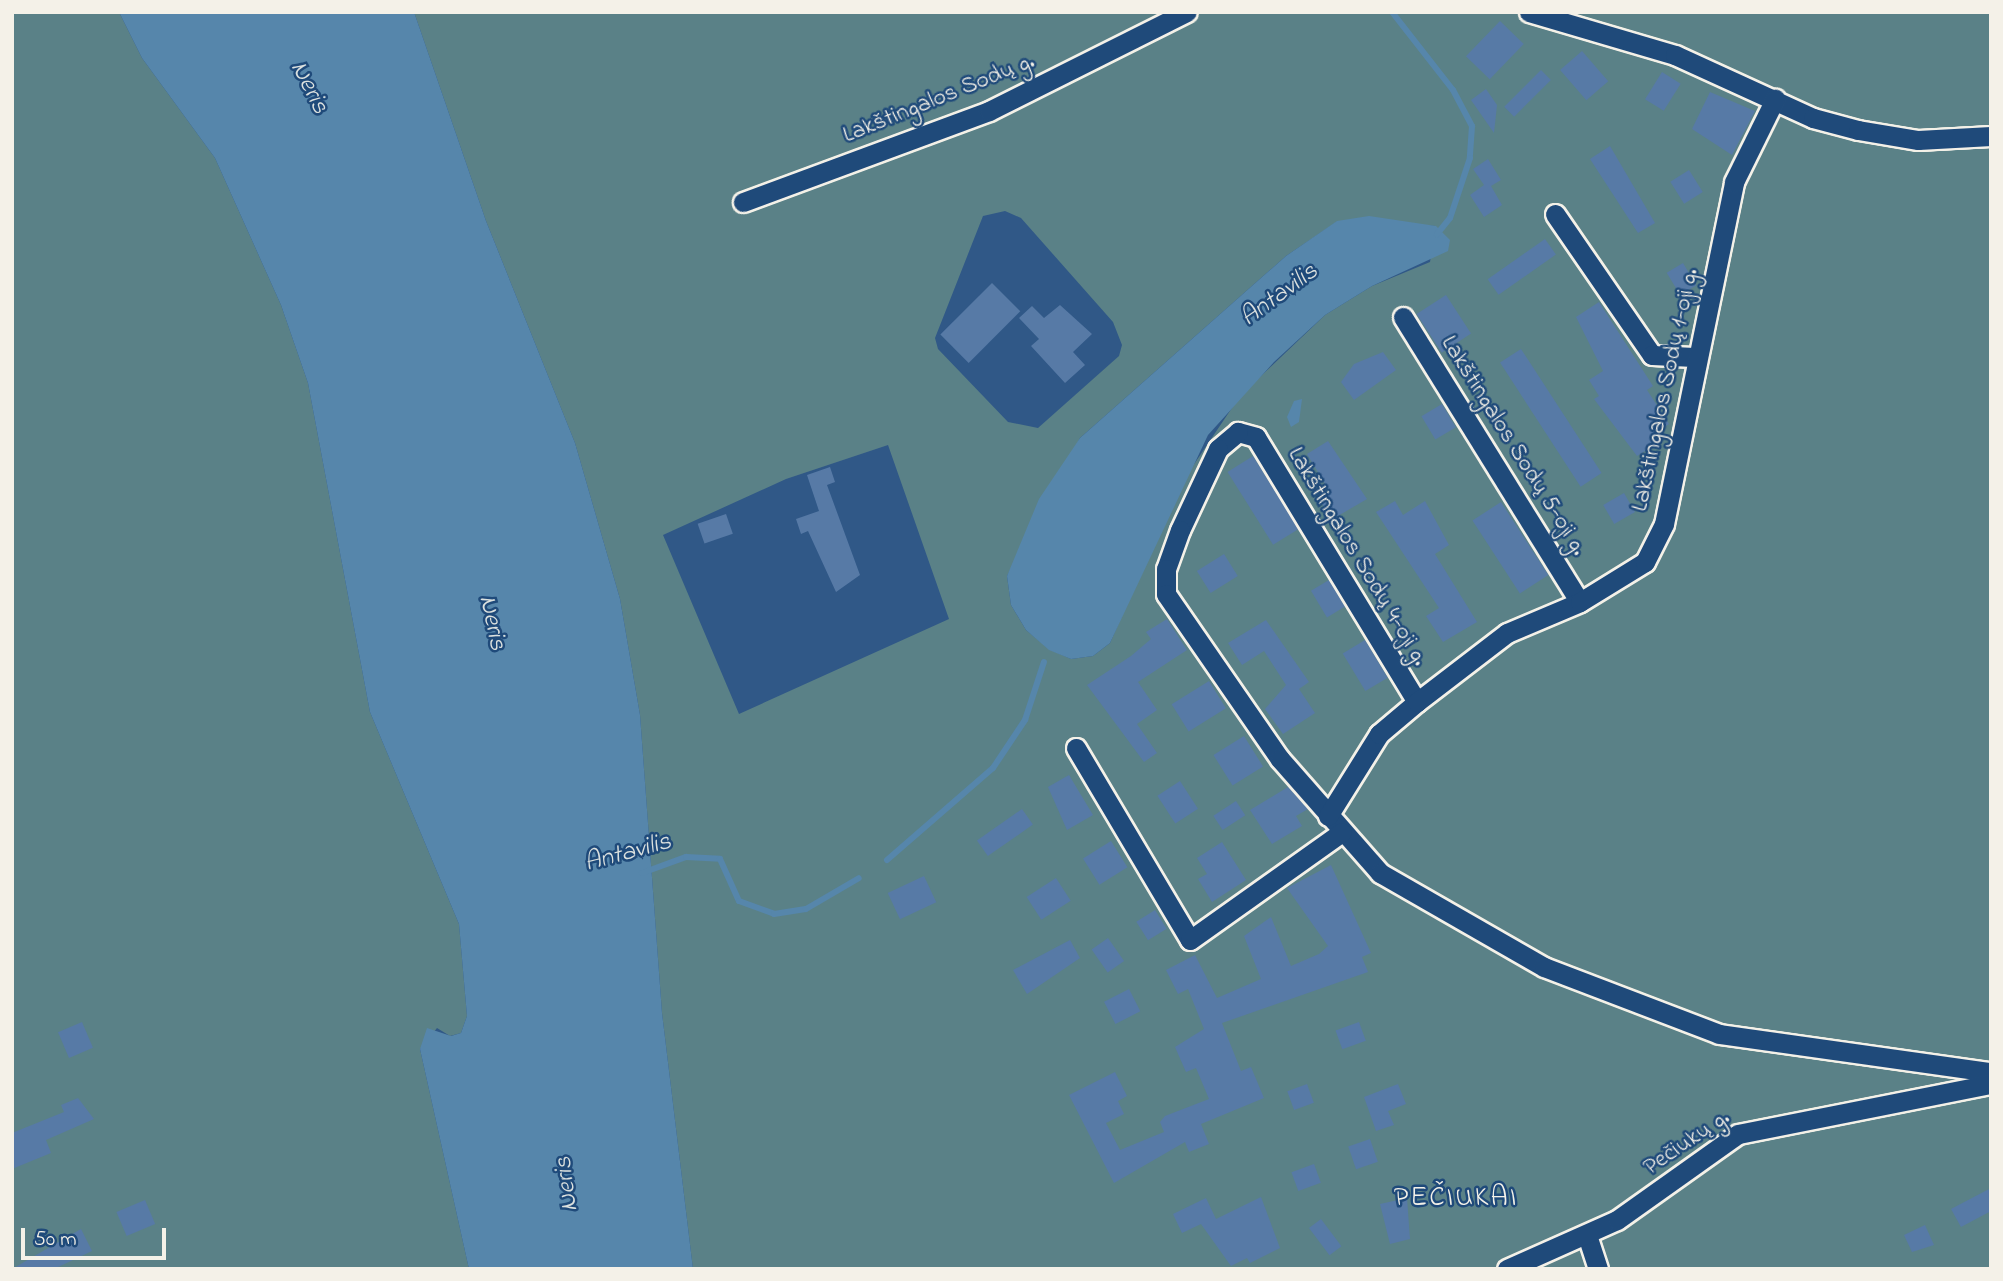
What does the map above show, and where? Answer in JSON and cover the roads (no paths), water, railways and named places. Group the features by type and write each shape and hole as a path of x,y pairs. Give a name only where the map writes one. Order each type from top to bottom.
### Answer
{"street":[{"name":"Lakštingalos Sodų g.","path":"743,202 989,111 1187,12"},
{"path":"1529,12 1675,55 1775,99 1858,130 1918,140 1991,136"},
{"name":"Lakštingalos Sodų 1-oji g.","path":"1328,816 1379,734 1417,702 1507,633 1580,602 1645,562 1664,524 1693,357 1734,183 1775,99"},
{"path":"1555,214 1652,355 1693,357"},
{"name":"Lakštingalos Sodų 5-oji g.","path":"1403,317 1580,602"},
{"name":"Lakštingalos Sodų 4-oji g.","path":"1328,816 1166,594 1180,530 1218,449 1238,432 1256,437 1417,702"},
{"path":"1076,748 1190,940 1342,832"},
{"path":"1328,816 1402,889 1533,961 1719,1034 1991,1072"},
{"name":"Pečiukų g.","path":"1507,1269 1587,1235 1738,1134 1991,1084"},
{"path":"1587,1235 1598,1269"}],"water":[{"name":"Neris","path":"119,12 414,12 486,221 575,443 620,599 640,715 662,1013 693,1269 469,1269 420,1049 427,1028 451,1036 461,1033 467,1016 459,924 370,712 308,383 281,305 215,158 142,58"},
{"path":"1369,216 1436,226 1450,240 1448,251 1372,286 1325,315 1274,362 1208,435 1110,643 1093,656 1071,659 1049,650 1026,630 1011,605 1007,576 1039,499 1080,438 1286,256 1337,221"},
{"path":"1302,399 1299,422 1291,427 1287,417 1294,401"}],"waterway":[{"name":"Antavilis","path":"1392,12 1453,90 1472,126 1470,158 1450,218 1437,234"},
{"name":"Antavilis","path":"887,860 993,768 1025,720 1044,662"},
{"name":"Antavilis","path":"642,873 686,857 720,859 739,901 774,914 806,909 859,878"}],"district":[{"name":"PEČIUKAI","path":"1456,1199"}]}
